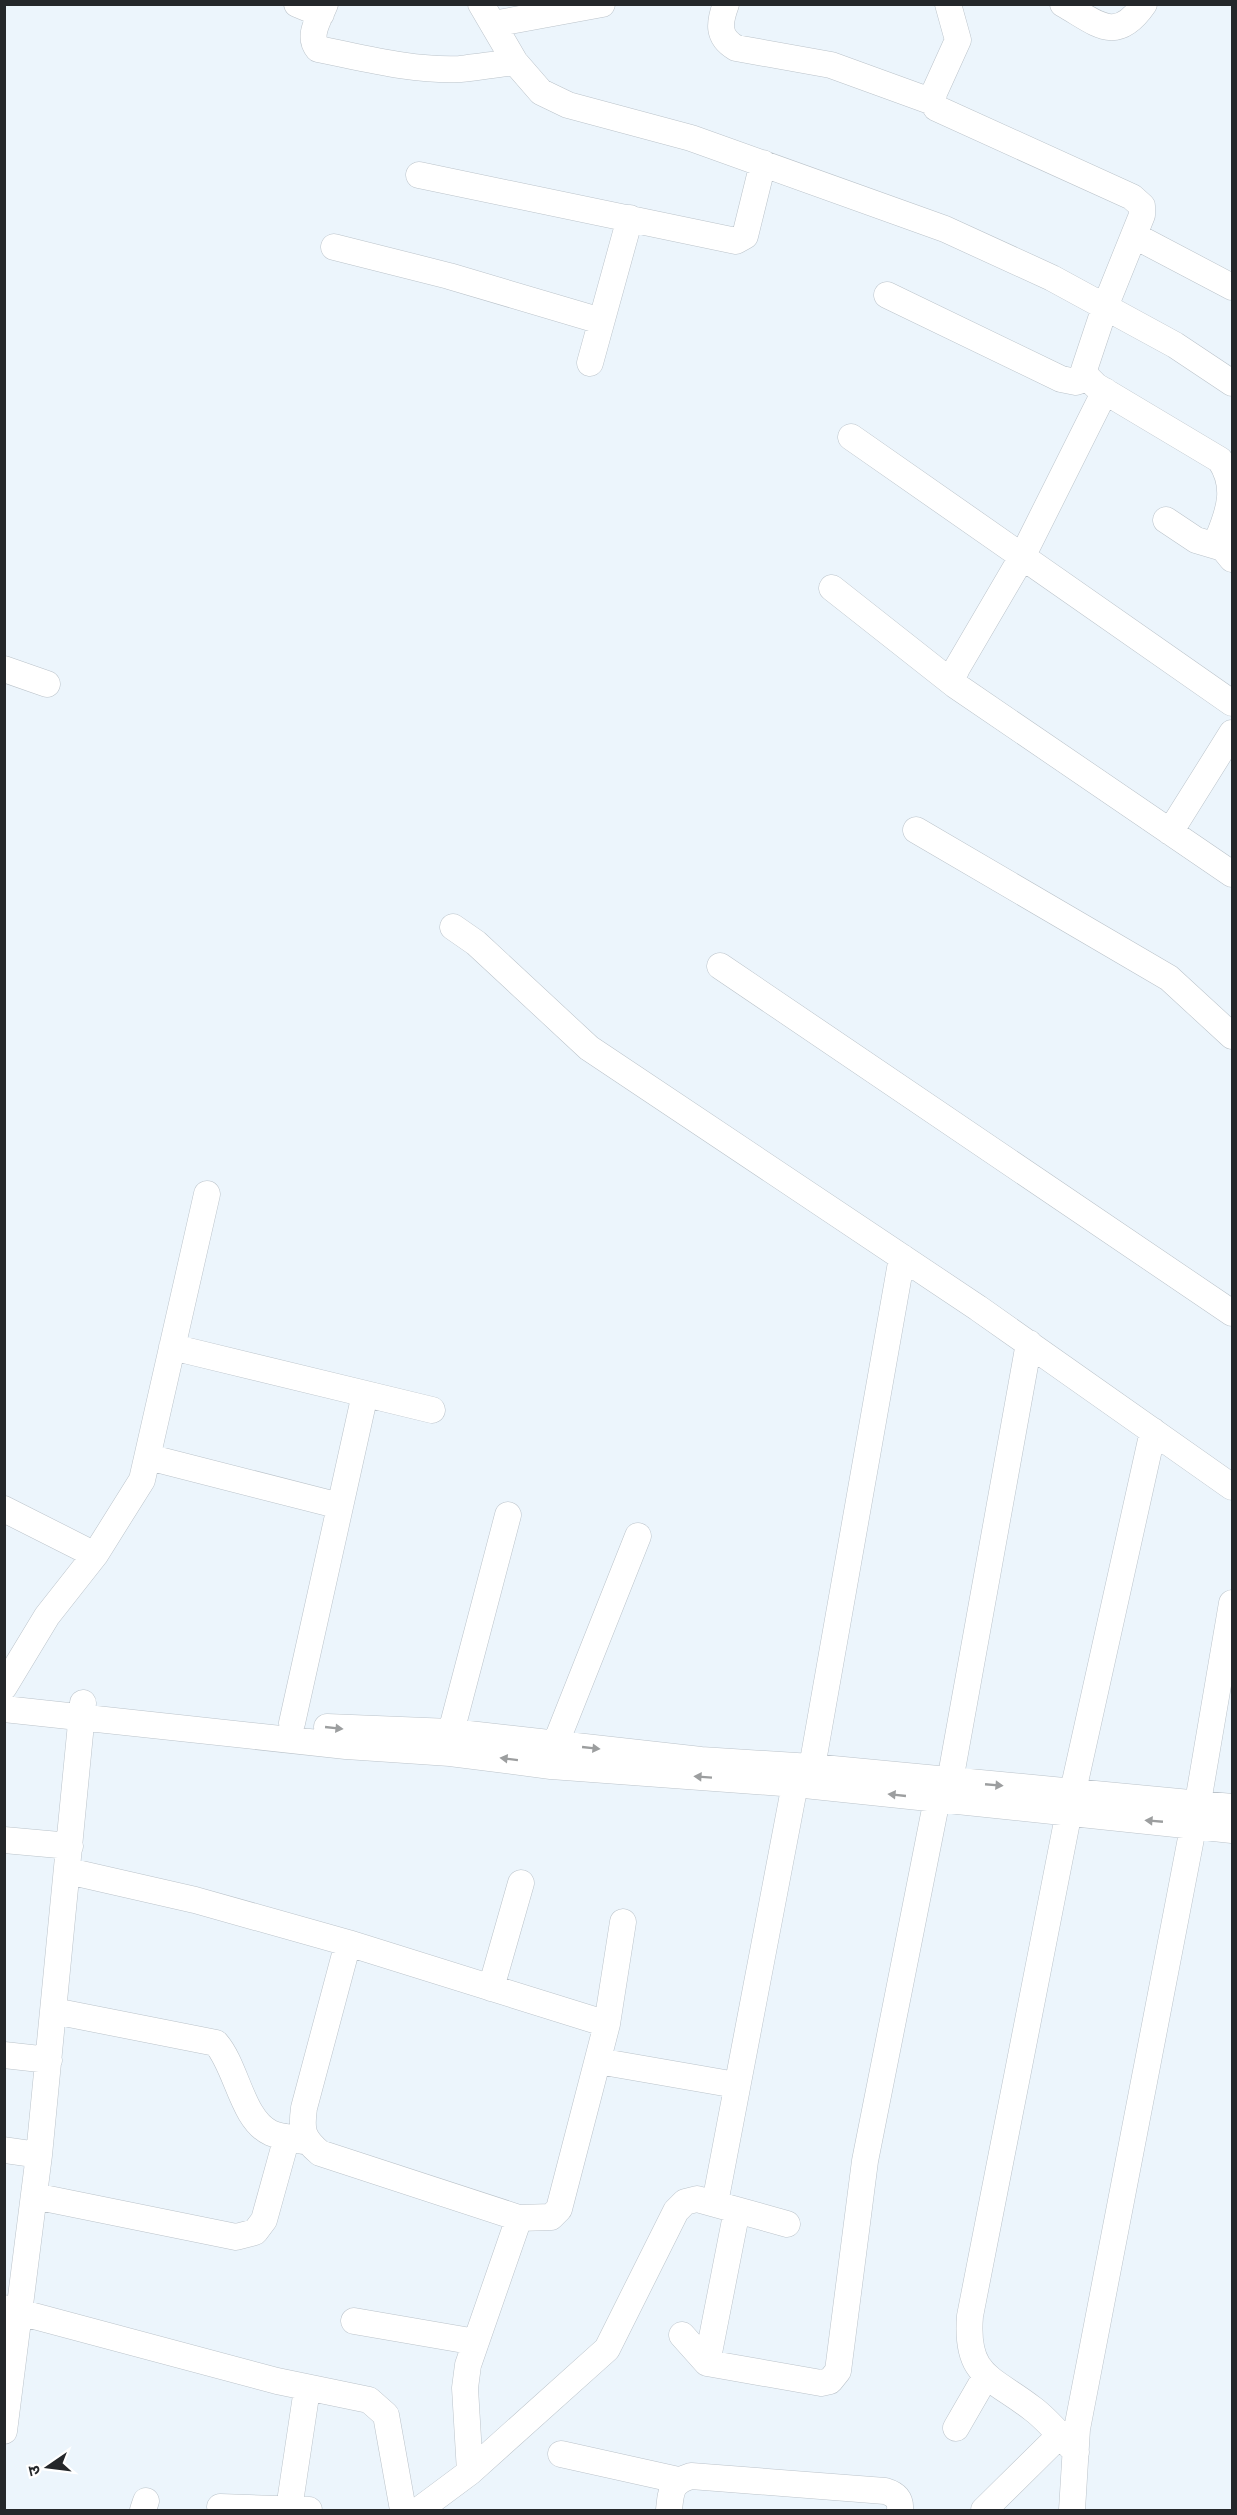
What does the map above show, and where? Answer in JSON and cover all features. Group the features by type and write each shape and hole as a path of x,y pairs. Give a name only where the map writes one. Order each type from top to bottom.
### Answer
{"street":[{"path":"297,4 323,9 312,34 313,43 318,49 409,66 432,68 459,69 515,62"},
{"path":"602,4 487,14 515,62 541,92 568,105 691,138 945,229 1053,278 1175,345 1233,382"},
{"path":"726,4 721,18 721,34 726,43 736,48 831,65 933,102"},
{"path":"948,4 958,40 934,93 933,102 936,108 1132,197 1142,207 1135,236 1105,307 1084,370 1096,384 1220,460 1230,478 1232,504 1219,536 1228,553"},
{"path":"1063,4 1103,27 1118,28 1132,22 1144,4"},
{"path":"419,175 736,241 745,236 763,163"},
{"path":"590,363 630,218"},
{"path":"1135,236 1233,287"},
{"path":"334,247 449,276 601,321"},
{"path":"887,295 1061,379 1096,384"},
{"path":"955,685 953,677 957,668 1022,557 1096,384"},
{"path":"851,437 1233,703"},
{"path":"1166,520 1196,540 1228,553"},
{"path":"832,588 955,685 1233,874"},
{"path":"4,669 47,684"},
{"path":"1170,832 1233,733"},
{"path":"916,831 1169,978 1233,1036"},
{"path":"453,927 476,944 589,1048 902,1257 1233,1487"},
{"path":"720,966 1233,1313"},
{"path":"207,1194 142,1480 95,1555 47,1616 4,1689 83,1710 346,1746 450,1753 551,1766 803,1775"},
{"path":"707,2363 726,2207 736,2085 803,1775 902,1257"},
{"path":"682,2335 707,2363 820,2383 830,2381 838,2371 865,2161 943,1790 1029,1344"},
{"path":"172,1347 432,1410"},
{"path":"292,1723 365,1394"},
{"path":"1068,2444 1035,2410 986,2376 974,2360 969,2339 970,2316 1070,1802 1153,1431"},
{"path":"147,1457 340,1506"},
{"path":"4,1509 95,1555"},
{"path":"451,1732 508,1515"},
{"path":"555,1745 638,1536"},
{"path":"1072,2511 1068,2444 1083,2396 1196,1813 1233,1603"},
{"path":"4,1709 83,1710 292,1723 347,1729 451,1732 943,1790 1196,1813 1233,1807"},
{"path":"4,2430 11,2309 34,2196 39,2156 83,1710"},
{"path":"1196,1813 1233,1830"},
{"path":"4,1840 70,1845"},
{"path":"68,1871 195,1900 348,1942 607,2024"},
{"path":"491,1988 521,1883"},
{"path":"54,2011 216,2043 225,2053 254,2119 270,2132 297,2140 320,2153 519,2218 551,2217 559,2209 598,2061 607,2024 623,1922"},
{"path":"34,2196 236,2237 255,2232 264,2220 302,2126 304,2108 348,1942"},
{"path":"4,2055 49,2060"},
{"path":"598,2061 736,2085"},
{"path":"4,2150 39,2156"},
{"path":"419,2511 470,2472 607,2349 676,2211 685,2202 697,2199 786,2224"},
{"path":"470,2472 465,2388 468,2365 519,2218"},
{"path":"11,2309 307,2389 369,2400 386,2415 403,2511"},
{"path":"354,2321 476,2342"},
{"path":"956,2428 986,2376"},
{"path":"220,2507 299,2510 307,2389"},
{"path":"984,2511 1068,2444"},
{"path":"561,2454 678,2480"},
{"path":"669,2511 671,2487 678,2480 691,2476 885,2491 894,2494 901,2503 900,2511"}]}
